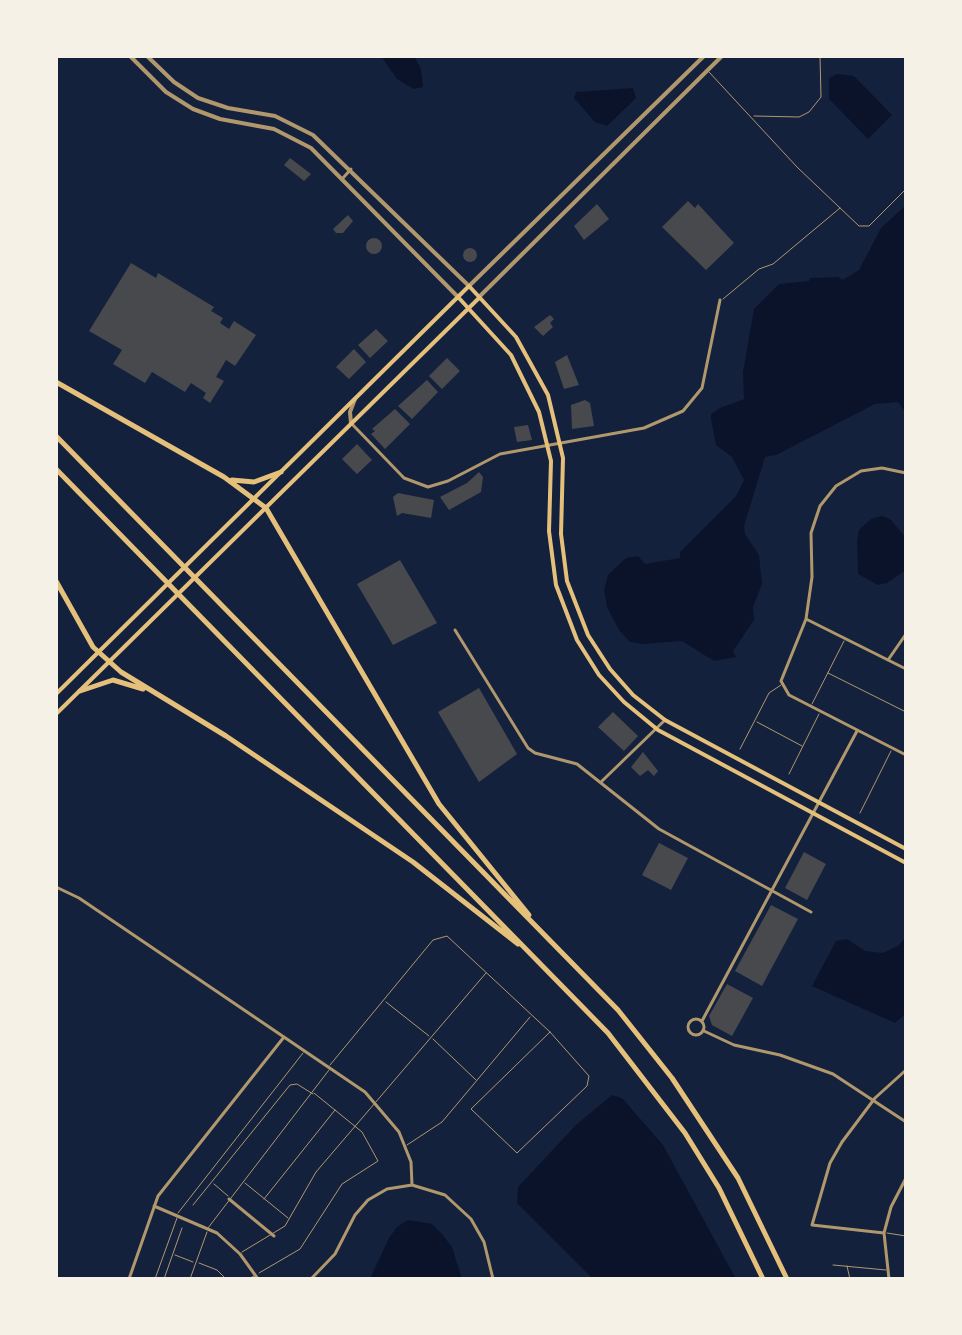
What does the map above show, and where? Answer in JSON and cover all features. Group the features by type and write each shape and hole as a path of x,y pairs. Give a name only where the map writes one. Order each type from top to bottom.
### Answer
{"highway":[{"path":"56,382 224,477 266,508 439,804 545,935"},
{"path":"56,436 627,1021 704,1123 738,1178 787,1279"},
{"path":"56,469 549,971 626,1055 685,1133 719,1188 763,1279"},
{"path":"224,477 254,482 281,472"},
{"path":"56,581 99,652 147,691 226,736 433,876 549,971"},
{"path":"80,691 113,680 147,691"}],"main road":[{"path":"56,694 469,286 506,325 532,361 548,395 560,443 563,559 581,619 610,669 633,695 665,720 906,849"},
{"path":"458,297 517,365 536,404 548,445 550,545 560,597 577,640 599,675 624,702 658,730 906,863"},
{"path":"56,714 479,297"}],"street":[{"path":"130,56 179,101 220,119 285,133 311,148 458,297"},
{"path":"147,56 174,82 198,98 228,108 275,116 302,128 351,169 469,286 704,56"},
{"path":"479,297 722,56"},
{"path":"343,178 351,169"},
{"path":"356,397 350,412 351,423 404,478 428,487 448,481 500,454 634,431 683,411 702,388 720,300"},
{"path":"906,473 883,468 861,471 836,486 824,501 811,533 812,577 806,619 782,675 781,685 789,695 906,755"},
{"path":"806,619 906,669"},
{"path":"455,630 528,748 535,753 577,764 659,829 811,912"},
{"path":"888,660 906,634"},
{"path":"601,781 658,730 665,720"},
{"path":"704,1031 702,1021 857,731"},
{"path":"56,887 79,898 377,1103 405,1146 412,1185"},
{"path":"702,1021 692,1021 689,1030 695,1036 704,1031"},
{"path":"704,1031 734,1045 780,1055 833,1074 875,1098 906,1122"},
{"path":"129,1279 161,1191 284,1037"},
{"path":"884,1233 812,1225 830,1163 875,1098 906,1070"},
{"path":"889,1279 884,1233 891,1207 906,1178"},
{"path":"311,1279 335,1254 364,1204 387,1189 412,1185 445,1195 471,1219 484,1242 493,1279"},
{"path":"230,1198 274,1236"},
{"path":"154,1206 208,1228 240,1254 257,1277"}],"lane":[{"path":"751,116 799,117 809,112 821,97 820,57"},
{"path":"707,70 797,167 859,226 867,227 906,189"},
{"path":"720,300 729,297 759,269 773,264 841,207"},
{"path":"811,707 845,638"},
{"path":"828,673 906,712"},
{"path":"740,749 769,693 781,685"},
{"path":"789,774 820,712"},
{"path":"755,721 803,746"},
{"path":"860,813 892,749"},
{"path":"190,1279 208,1228 314,1094 329,1068 439,935 447,936 488,971 550,1032 587,1074 589,1082 516,1153 471,1109 550,1032"},
{"path":"240,1254 274,1236 290,1220 314,1176 488,971"},
{"path":"384,1000 432,1038 477,1081"},
{"path":"405,1146 439,1125 532,1015"},
{"path":"155,1279 178,1215 305,1051"},
{"path":"193,1205 290,1085 298,1084 314,1094 356,1127 372,1144 377,1162 342,1184 300,1249 257,1277 248,1279"},
{"path":"264,1199 335,1110"},
{"path":"212,1182 230,1198"},
{"path":"243,1182 290,1220"},
{"path":"164,1279 182,1228"},
{"path":"884,1233 906,1236"},
{"path":"173,1255 218,1271 226,1279"},
{"path":"833,1265 887,1271"},
{"path":"847,1266 850,1279"},
{"path":"218,1271 219,1279"}],"water":[{"path":"381,56 414,56 421,69 423,87 414,89 397,79"},
{"path":"837,74 854,76 892,115 868,139 829,99 829,78"},
{"path":"633,88 636,98 607,126 595,122 574,98 576,92"},
{"path":"906,205 906,413 898,402 875,404 776,455 765,457 744,526 745,534 759,555 762,584 753,607 754,620 733,651 736,657 714,661 682,641 630,642 619,630 607,607 604,590 608,575 626,558 638,556 645,564 680,558 680,552 736,496 744,480 732,457 716,445 711,414 744,399 743,372 754,309 779,284 809,281 810,278 838,277 843,280 859,270 881,228"},
{"path":"882,516 890,519 906,538 906,570 887,583 878,585 858,574 857,540 859,530 871,519"},
{"path":"906,937 906,1013 895,1023 812,986 836,941 847,939 865,951 883,953 898,946"},
{"path":"612,1095 622,1098 663,1145 736,1279 593,1279 517,1203 518,1187 576,1125"},
{"path":"408,1220 432,1224 442,1234 452,1247 462,1279 370,1279 389,1238 397,1227"}],"building":[{"path":"290,158 311,174 304,181 284,165"},
{"path":"688,201 695,208 698,204 734,243 706,270 662,227"},
{"path":"597,204 609,219 584,240 574,226"},
{"path":"348,215 353,221 343,233 336,233 333,229"},
{"path":"371,238 377,238 382,246 380,252 371,254 366,249 366,243"},
{"path":"470,248 477,255 470,262 463,255"},
{"path":"131,263 156,278 158,273 214,307 211,311 223,318 220,323 229,329 234,321 256,335 235,366 226,360 216,377 224,381 210,403 203,398 206,393 191,383 185,392 152,372 145,383 113,364 122,350 89,331"},
{"path":"550,315 554,319 550,323 553,327 543,336 534,327"},
{"path":"376,329 388,341 370,358 358,345"},
{"path":"354,349 366,362 349,379 336,367"},
{"path":"567,355 579,385 564,389 555,362"},
{"path":"447,358 460,371 442,389 429,376"},
{"path":"427,380 438,392 412,419 398,406"},
{"path":"585,400 590,403 594,426 572,429 571,405"},
{"path":"395,409 410,424 385,449 371,434 375,431 372,429"},
{"path":"528,425 532,440 517,442 514,427"},
{"path":"357,444 372,460 357,474 342,459"},
{"path":"479,472 483,477 481,492 449,510 440,497 467,483"},
{"path":"398,493 434,500 431,518 402,513 397,516 393,497"},
{"path":"400,560 437,623 393,645 357,584"},
{"path":"479,688 517,754 479,782 438,712"},
{"path":"613,712 638,736 624,751 598,727"},
{"path":"643,752 658,771 654,776 648,770 640,776 631,767"},
{"path":"659,843 688,858 671,890 642,875"},
{"path":"804,852 826,864 807,900 785,888"},
{"path":"771,905 798,919 762,986 735,971"},
{"path":"727,984 753,998 732,1036 712,1025 709,1016"}]}
